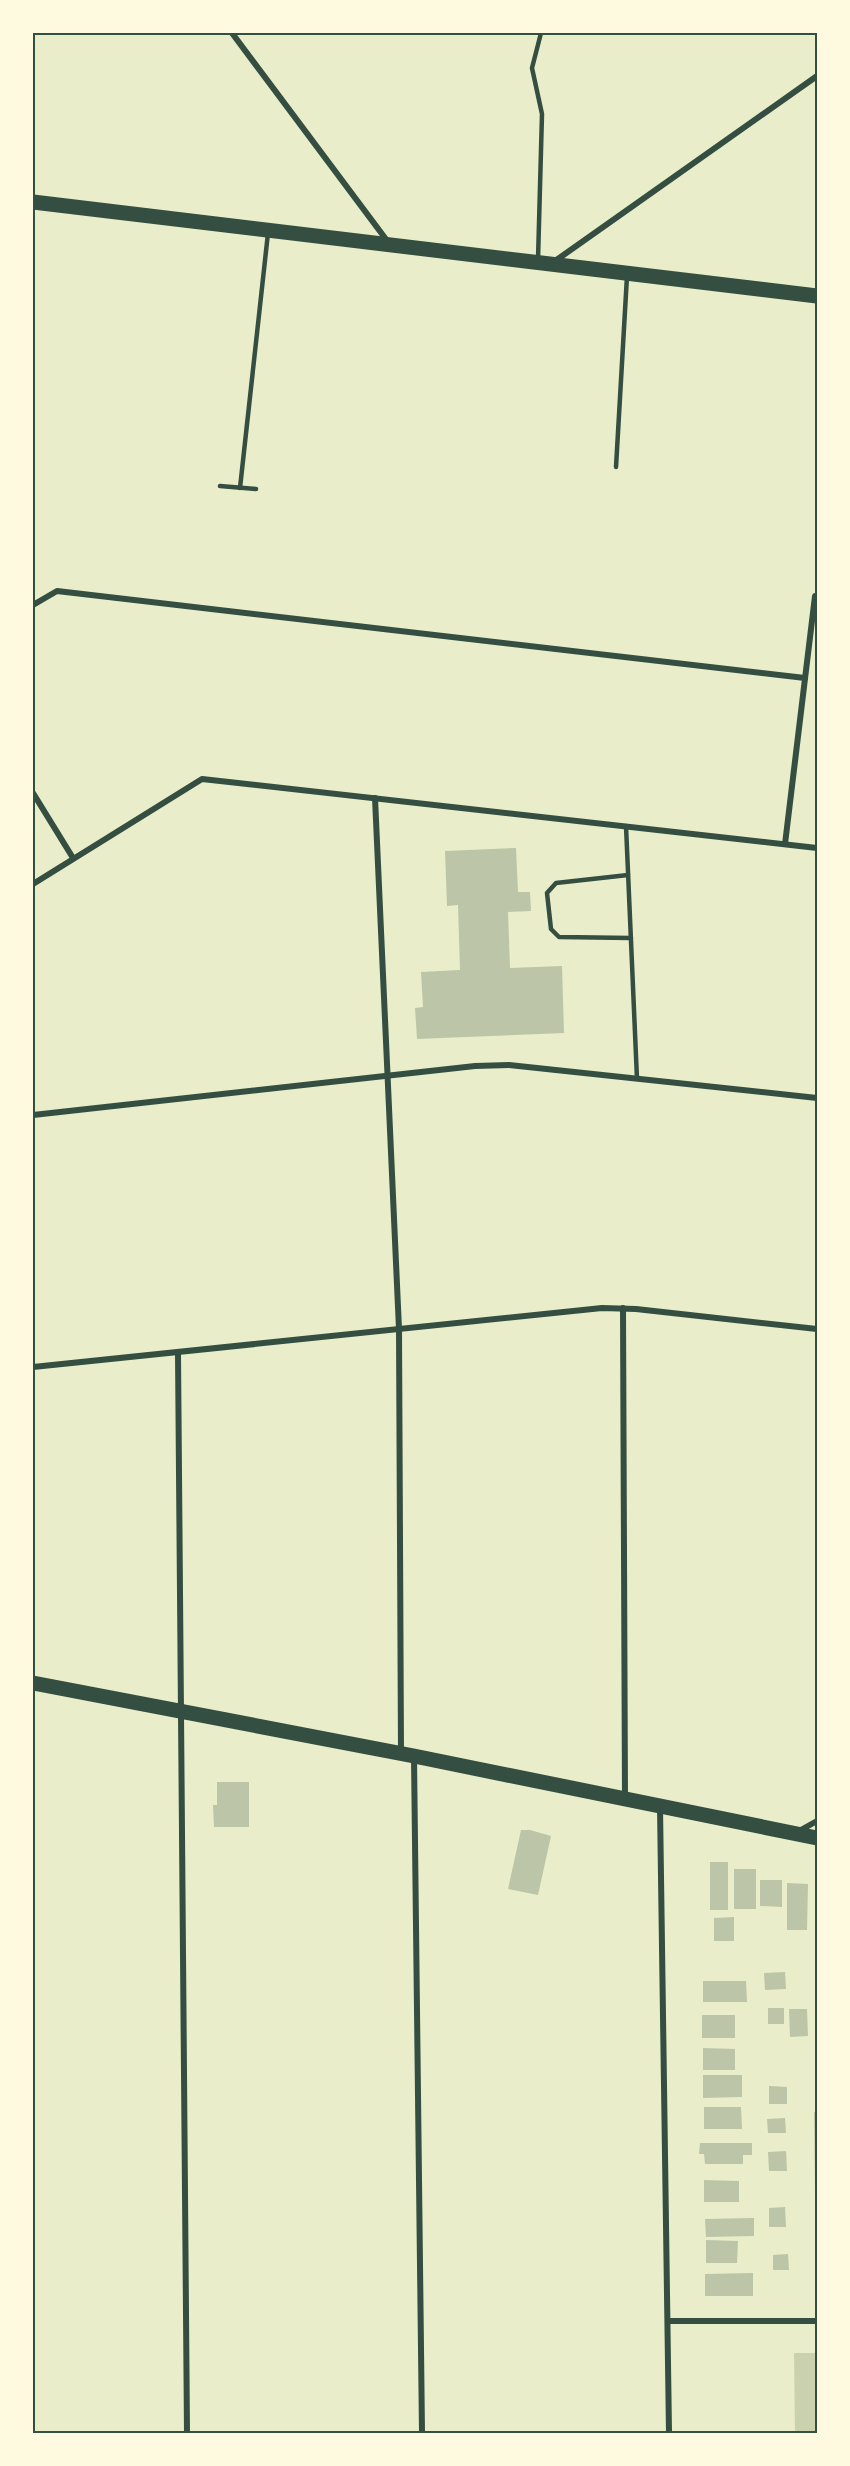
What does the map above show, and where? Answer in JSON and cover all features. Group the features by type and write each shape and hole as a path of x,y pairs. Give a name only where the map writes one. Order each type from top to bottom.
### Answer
{"main road":[{"path":"33,202 817,296"},
{"path":"33,1683 407,1755 817,1838"}],"street":[{"path":"232,33 390,245"},
{"path":"544,263 817,76"},
{"path":"33,605 57,591 805,678"},
{"path":"785,844 816,597"},
{"path":"33,884 202,779 817,848"},
{"path":"33,793 74,858"},
{"path":"375,798 399,1329 422,2433"},
{"path":"33,1116 388,1075 475,1066 509,1065 817,1098"},
{"path":"33,1367 602,1308 622,1308 817,1329"},
{"path":"622,1308 625,1799"},
{"path":"178,1353 179,1710 187,2433"},
{"path":"660,1806 669,2433"},
{"path":"795,1834 817,1821"},
{"path":"668,2320 817,2321"}],"lane":[{"path":"540,33 532,68 542,114 544,263"},
{"path":"240,488 268,230"},
{"path":"616,467 627,274"},
{"path":"220,486 256,489"},
{"path":"626,826 637,1079"},
{"path":"628,875 556,883 547,893 551,929 559,937 631,938"}],"green space":[{"path":"794,2353 817,2353 817,2433 795,2433"}],"building":[{"path":"516,848 518,892 530,892 531,911 508,912 510,968 562,966 564,1033 417,1039 415,1008 423,1007 421,972 460,970 458,905 447,906 445,851"},
{"path":"217,1782 249,1782 249,1827 214,1827 213,1805 217,1805"},
{"path":"521,1830 551,1836 538,1895 508,1889"},
{"path":"710,1862 728,1862 728,1910 710,1910"},
{"path":"734,1869 756,1869 756,1909 734,1909"},
{"path":"760,1880 782,1880 782,1907 760,1906"},
{"path":"787,1883 808,1884 807,1930 787,1930"},
{"path":"734,1917 734,1941 714,1941 714,1918"},
{"path":"785,1972 786,1989 765,1990 764,1973"},
{"path":"703,1981 746,1981 747,2002 703,2002"},
{"path":"768,2008 784,2008 784,2024 768,2024"},
{"path":"789,2009 807,2009 808,2036 790,2037"},
{"path":"702,2015 735,2015 735,2038 702,2038"},
{"path":"703,2048 735,2049 735,2070 703,2070"},
{"path":"703,2075 742,2075 742,2097 703,2098"},
{"path":"769,2086 787,2087 787,2104 769,2104"},
{"path":"704,2107 741,2107 742,2129 704,2129"},
{"path":"814,2112 817,2112 817,2189 815,2189"},
{"path":"785,2118 786,2133 768,2133 767,2119"},
{"path":"700,2143 752,2143 752,2155 743,2155 743,2164 705,2164 704,2154 699,2154"},
{"path":"786,2151 787,2171 769,2171 768,2152"},
{"path":"704,2180 739,2181 739,2202 704,2202"},
{"path":"785,2207 786,2227 769,2227 769,2208"},
{"path":"754,2218 754,2236 706,2237 705,2219"},
{"path":"706,2240 738,2241 737,2263 706,2263"},
{"path":"788,2254 789,2270 773,2270 773,2255"},
{"path":"753,2273 753,2296 705,2296 705,2274"}]}
